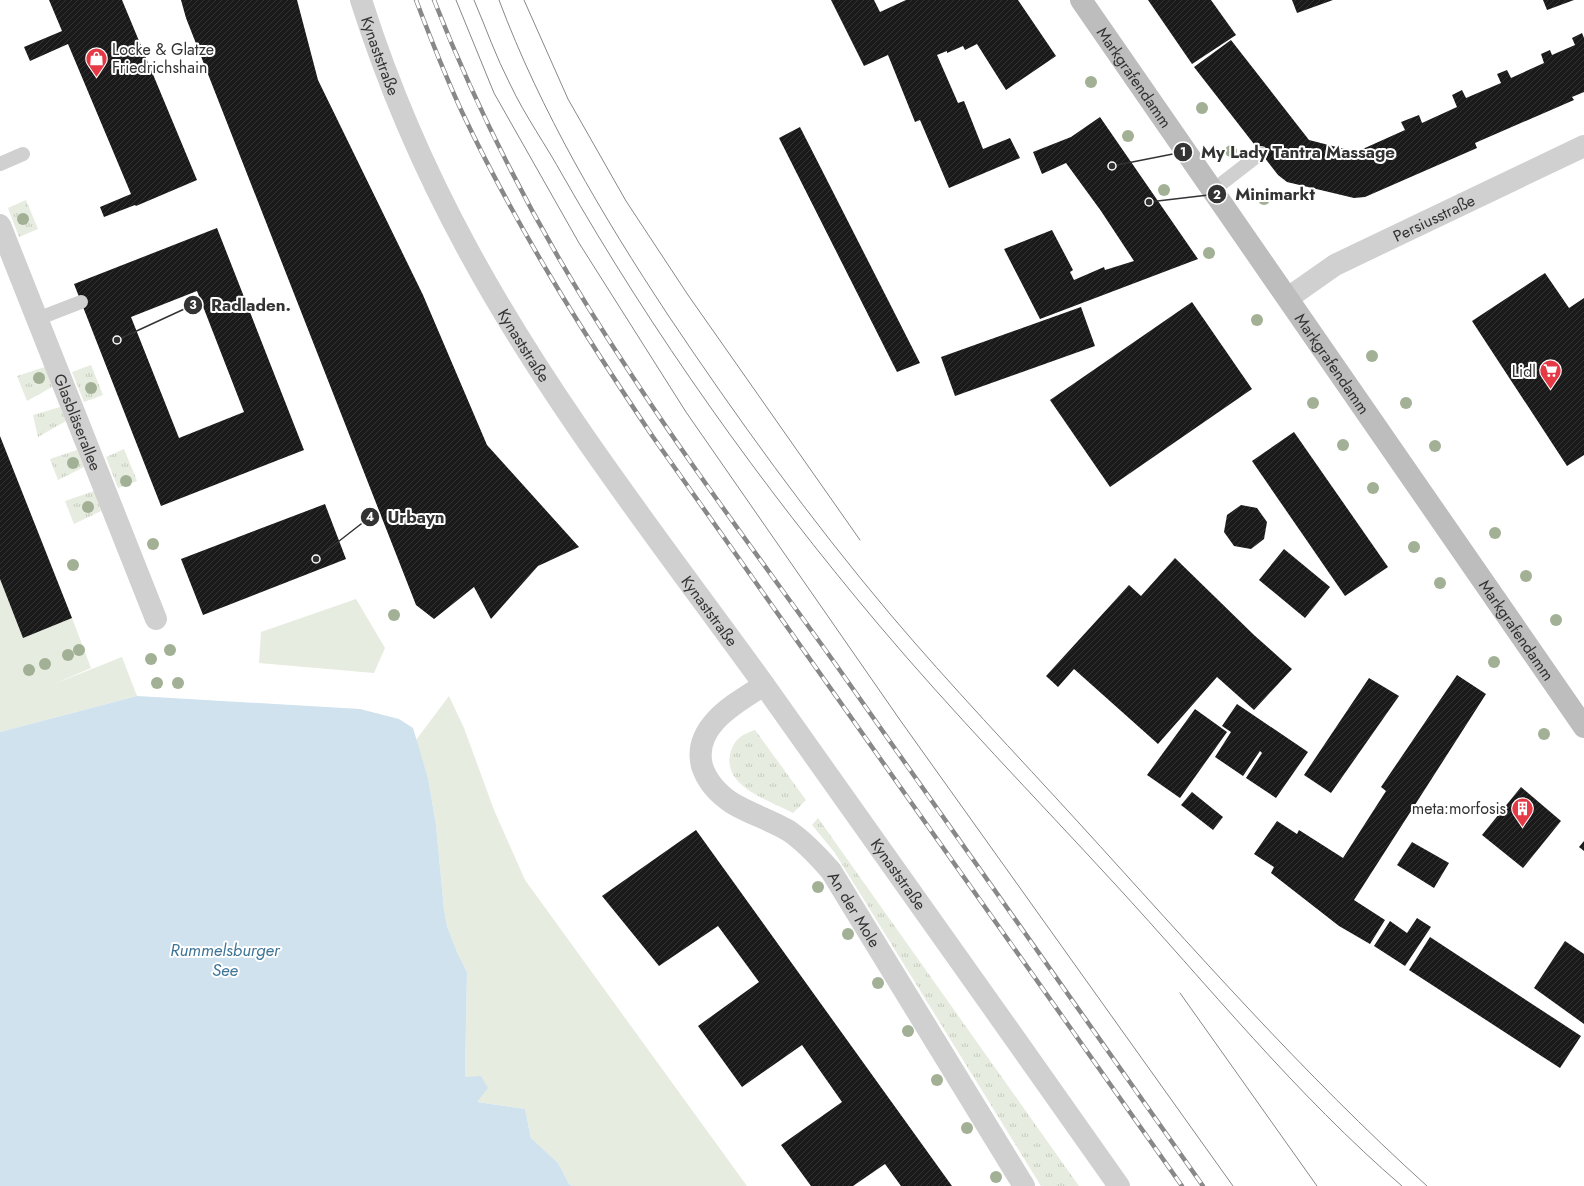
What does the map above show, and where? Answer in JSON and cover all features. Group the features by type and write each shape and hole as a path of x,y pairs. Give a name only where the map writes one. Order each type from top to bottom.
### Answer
{"main road":[{"name":"Markgrafendamm","path":"1081,0 1584,727"}],"street":[{"name":"Kynaststraße","path":"362,0 384,67 410,130 456,227 491,290 572,418 764,685 1119,1186"},
{"name":"Persiusstraße","path":"1288,298 1335,265 1584,146"},
{"name":"Glasbläserallee","path":"0,225 156,619"},
{"name":"An der Mole","path":"764,685 718,717 708,729 701,746 701,761 705,775 718,792 732,803 790,832 817,855 831,871 1024,1186"}],"lane":[{"path":"1212,191 1261,153"},
{"path":"0,164 23,154"},
{"path":"37,319 81,302"}],"green space":[{"path":"26,200 38,229 19,237 8,208"},
{"path":"91,365 103,395 84,402 72,372"},
{"path":"45,367 52,387 27,401 17,376"},
{"path":"60,407 66,421 38,437 33,415"},
{"path":"124,449 137,481 118,488 106,457"},
{"path":"77,450 84,467 58,480 50,459"},
{"path":"94,491 101,511 74,524 65,501"},
{"path":"0,579 23,637 72,618 91,668 54,684 122,657 137,696 0,732"},
{"path":"356,599 385,648 374,673 259,663 261,632"},
{"path":"449,696 464,728 494,810 525,880 747,1186 573,1186 569,1184 558,1163 531,1138 525,1109 477,1102 465,1077 467,972 447,926 436,825 428,778 416,740"},
{"path":"755,730 806,800 793,813 749,790 739,783 733,774 730,763 731,751 735,743 740,737"},
{"path":"818,818 1079,1186 1041,1186 835,853 812,825"}],"water":[{"name":"Rummelsburger See","path":"137,696 360,709 399,719 413,728 428,778 436,825 447,926 467,972 465,1077 481,1076 488,1088 477,1102 525,1109 531,1138 558,1163 569,1184 573,1186 0,1186 0,732"}],"building":[{"path":"49,0 122,0 197,180 136,206 135,205 104,217 100,207 131,194 68,44 30,61 24,47 62,31"},
{"path":"181,0 297,0 318,80 423,295 487,445 579,547 538,566 491,619 474,587 434,619 416,605 186,18"},
{"path":"831,0 874,0 880,12 906,0 1018,0 1056,56 1006,90 977,44 965,50 963,46 947,53 947,51 937,55 958,103 964,101 983,149 1010,138 1020,158 949,188 920,120 915,122 888,55 864,66"},
{"path":"1148,0 1211,0 1236,35 1192,64"},
{"path":"1292,0 1333,0 1297,13"},
{"path":"1543,0 1574,0 1547,10"},
{"path":"1582,33 1584,38 1584,92 1572,97 1574,100 1475,143 1477,148 1365,197 1354,198 1287,182 1278,175 1194,67 1231,40 1309,140 1356,152 1405,130 1401,122 1419,115 1422,123 1457,107 1452,95 1462,90 1466,98 1501,83 1497,74 1507,70 1511,78 1544,63 1541,54 1550,50 1552,55 1575,45 1572,38"},
{"path":"1100,117 1198,259 1040,319 1004,249 1052,230 1073,270 1070,272 1074,280 1104,267 1105,270 1134,261 1101,211 1066,163 1042,174 1033,152 1071,137"},
{"path":"800,127 920,363 897,372 779,138"},
{"path":"217,228 304,450 161,506 74,284","holes":["197,291 244,412 179,438 131,317"]},
{"name":"Lidl","path":"1545,273 1569,308 1584,298 1584,455 1567,466 1472,321"},
{"path":"1192,302 1252,389 1110,487 1050,400"},
{"path":"1081,307 1095,346 955,396 941,357"},
{"path":"1294,432 1388,567 1345,596 1252,461"},
{"path":"0,436 72,618 23,638 0,579"},
{"path":"325,504 346,559 203,615 181,559"},
{"path":"1241,505 1257,508 1267,522 1264,539 1251,549 1234,546 1224,532 1227,515"},
{"path":"1284,549 1330,587 1305,618 1259,580"},
{"path":"1175,558 1254,635 1292,669 1254,710 1217,677 1158,744 1074,669 1058,687 1046,676 1129,585 1141,596"},
{"path":"1457,675 1486,694 1354,900 1385,920 1370,944 1339,926 1271,873 1274,867 1254,854 1277,821 1297,834 1299,830 1343,858 1386,791 1381,787"},
{"path":"1369,678 1399,696 1331,793 1304,775"},
{"path":"1237,704 1308,752 1276,798 1246,778 1262,753 1260,751 1243,776 1215,757 1231,732 1222,726"},
{"path":"1195,709 1227,732 1180,798 1147,775"},
{"name":"meta:morfosis","path":"1521,787 1561,821 1523,868 1482,835"},
{"path":"1192,792 1223,817 1213,830 1181,805"},
{"path":"696,830 952,1186 901,1186 885,1164 853,1186 811,1186 781,1145 842,1102 802,1045 742,1087 698,1026 759,982 718,926 659,966 602,896"},
{"path":"1584,841 1584,851 1579,847"},
{"path":"1412,842 1449,863 1434,888 1397,865"},
{"path":"1417,918 1431,927 1405,966 1374,946 1390,921 1407,933"},
{"path":"1430,937 1581,1036 1560,1068 1409,970"},
{"path":"1565,941 1584,954 1584,1024 1534,988"}],"tram line":[{"path":"456,0 494,93 579,243 686,412 900,720 1233,1186"},
{"path":"474,0 500,63 516,96 598,235 671,351 710,407 792,518 906,657 1114,883 1254,1039 1326,1115 1402,1186"},
{"path":"499,0 516,42 554,123 574,162 620,239 668,315 721,392 775,468 831,542 936,667 1206,963 1292,1055 1427,1186"},
{"path":"524,0 568,99 626,201 688,295 860,540"},
{"path":"1180,993 1317,1186"}],"railway":[{"path":"416,0 462,112 483,154 528,238 601,358 653,437 1182,1186"},
{"path":"434,0 453,48 496,141 544,233 597,322 650,403 702,478 834,662 1203,1186"}],"place":[{"name":"Locke & Glatze Friedrichshain","path":"96,78"},
{"name":"My Lady Tantra Massage","path":"1112,166"},
{"name":"Minimarkt","path":"1149,202"},
{"name":"Radladen.","path":"117,340"},
{"name":"Lidl","path":"1551,390"},
{"name":"Urbayn","path":"316,559"},
{"name":"meta:morfosis","path":"1522,828"}]}
